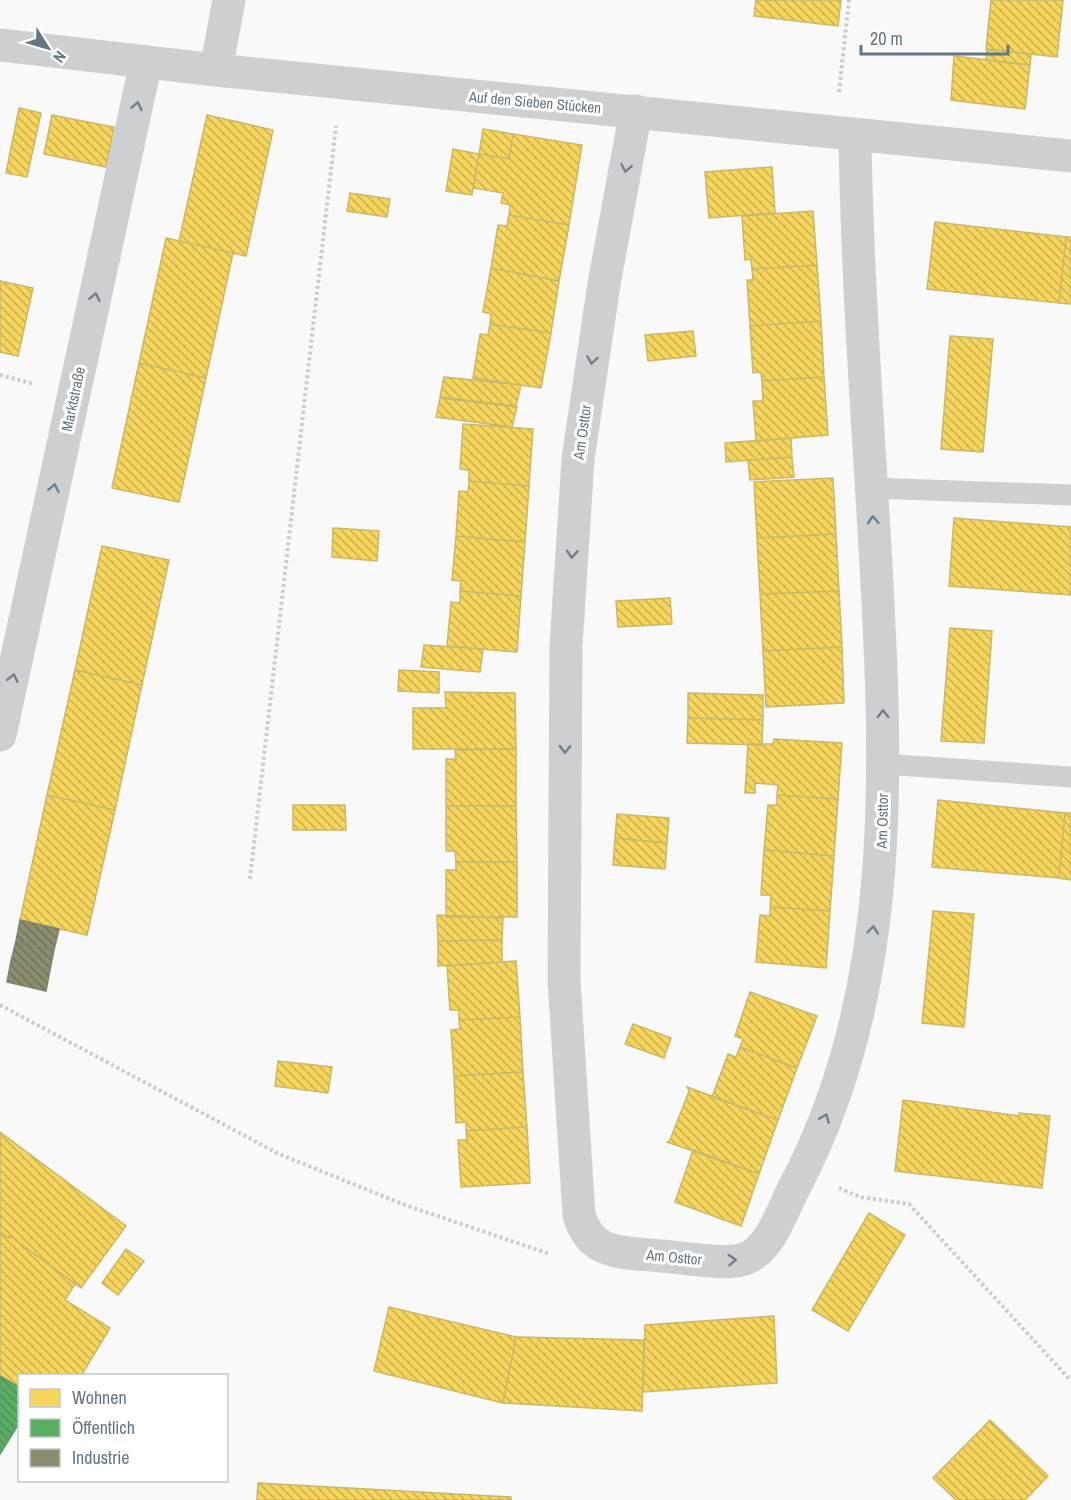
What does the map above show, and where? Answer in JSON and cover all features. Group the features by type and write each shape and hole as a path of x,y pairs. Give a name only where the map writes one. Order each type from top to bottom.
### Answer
{"street":[{"path":"216,70 229,0"},
{"name":"Auf den Sieben Stücken","path":"0,45 340,83 1071,156"},
{"name":"Marktstraße","path":"0,735 146,62"},
{"name":"Am Osttor","path":"636,111 604,284 578,459 566,646 564,980 579,1215 583,1230 592,1243 606,1249 624,1252 724,1261 745,1259 757,1252 766,1240 802,1172 837,1092 855,1030 869,962 882,854 883,689 857,253 845,135"}],"lane":[{"path":"872,488 1071,495"},
{"path":"883,764 1071,777"}],"path":[{"path":"845,135 849,0"},
{"path":"250,879 340,83"},
{"path":"0,1005 279,1154 394,1201 554,1256 592,1243"},
{"path":"802,1172 860,1197 909,1204 1071,1381"}],"building: Wohnen":[{"path":"756,0 841,0 838,26 754,16"},
{"path":"991,0 1063,0 1057,57 986,49"},
{"path":"987,49 1031,54 1030,65 986,60"},
{"path":"954,56 1030,65 1025,109 951,100"},
{"path":"19,108 41,113 27,177 6,173"},
{"path":"52,115 114,127 106,167 44,154"},
{"path":"207,115 273,130 246,256 179,241"},
{"path":"483,129 513,134 509,159 479,154"},
{"path":"513,134 582,145 569,225 509,215 510,205 501,203 503,193 473,188 479,154 509,159"},
{"path":"453,149 479,154 472,195 446,191"},
{"path":"772,167 775,213 709,218 705,172"},
{"path":"350,193 390,199 387,217 347,211"},
{"path":"813,211 817,265 752,269 751,259 745,260 742,216"},
{"path":"509,215 569,225 559,281 491,268 498,225 507,226"},
{"path":"935,222 1066,237 1059,303 927,289"},
{"path":"1066,237 1071,237 1071,304 1059,303"},
{"path":"166,238 233,253 206,378 139,363"},
{"path":"817,265 821,321 750,326 747,280 753,280 752,269"},
{"path":"491,268 559,281 551,333 490,324 491,314 483,312"},
{"path":"0,281 33,288 18,356 0,352"},
{"path":"821,321 824,377 762,381 761,372 753,373 750,326"},
{"path":"490,324 551,333 541,388 473,378 480,334 488,335"},
{"path":"693,331 696,356 648,361 645,335"},
{"path":"950,336 993,339 983,452 941,449"},
{"path":"139,363 206,378 179,502 112,488"},
{"path":"444,377 521,385 516,406 440,397"},
{"path":"824,377 828,435 756,441 753,401 763,401 762,381"},
{"path":"440,398 517,407 512,427 436,417"},
{"path":"463,424 533,429 529,486 469,481 469,470 460,469"},
{"path":"791,438 792,457 726,462 725,443"},
{"path":"792,457 794,477 750,480 748,460"},
{"path":"833,478 836,534 757,538 754,482"},
{"path":"469,481 529,486 525,542 456,536 459,491 468,492"},
{"path":"954,518 1071,527 1071,595 949,586"},
{"path":"333,528 379,531 377,561 332,557"},
{"path":"836,534 839,591 760,594 757,538"},
{"path":"456,536 525,542 521,596 460,591 461,581 452,580"},
{"path":"102,546 169,560 142,685 75,670"},
{"path":"460,591 521,596 517,652 447,646 451,602 460,603"},
{"path":"839,591 842,647 763,651 760,594"},
{"path":"670,598 672,624 618,627 616,601"},
{"path":"950,628 992,631 984,743 941,741"},
{"path":"424,645 483,649 480,672 421,667"},
{"path":"842,647 844,703 766,707 763,651"},
{"path":"75,670 142,685 115,810 47,795"},
{"path":"399,670 439,672 439,693 398,691"},
{"path":"445,692 515,693 516,749 413,749 413,708 446,708"},
{"path":"688,693 763,695 763,720 688,718"},
{"path":"688,718 763,720 762,745 687,743"},
{"path":"774,739 842,743 838,799 777,795 778,785 755,783 755,793 745,793 748,744 773,744"},
{"path":"516,749 516,806 446,806 446,759 456,759 455,750"},
{"path":"47,795 115,810 87,935 20,920"},
{"path":"777,795 838,799 834,856 764,850 768,805 777,805"},
{"path":"938,800 1065,813 1059,878 932,867"},
{"path":"293,805 345,805 346,830 293,830"},
{"path":"446,806 516,806 517,862 456,862 455,851 446,851"},
{"path":"1065,813 1071,813 1071,880 1059,878"},
{"path":"617,814 669,818 667,843 615,838"},
{"path":"615,838 667,843 665,869 613,865"},
{"path":"764,850 834,856 830,911 770,907 771,895 761,895"},
{"path":"456,862 517,862 517,917 446,917 446,870 456,870"},
{"path":"770,907 830,911 826,968 756,962 760,915 770,916"},
{"path":"933,911 974,914 964,1027 922,1023"},
{"path":"437,915 503,918 502,940 438,941"},
{"path":"502,940 502,962 438,966 438,941"},
{"path":"516,961 520,1017 459,1020 459,1010 450,1010 447,966"},
{"path":"750,992 817,1016 797,1068 740,1047 743,1039 735,1036"},
{"path":"520,1017 523,1072 454,1076 451,1030 460,1029 459,1020"},
{"path":"633,1024 671,1038 664,1058 625,1044"},
{"path":"740,1047 797,1068 778,1120 712,1097 728,1054 736,1057"},
{"path":"278,1061 332,1067 328,1093 275,1086"},
{"path":"523,1072 527,1127 466,1131 466,1122 456,1123 454,1076"},
{"path":"687,1087 778,1120 759,1174 667,1142 670,1140 689,1091"},
{"path":"903,1100 1019,1116 1019,1113 1050,1116 1042,1188 895,1171"},
{"path":"527,1127 530,1183 461,1187 458,1140 467,1140 466,1131"},
{"path":"0,1132 126,1226 81,1288 10,1236 9,1238 0,1232"},
{"path":"693,1150 759,1174 741,1226 675,1202"},
{"path":"869,1213 905,1235 848,1331 812,1310"},
{"path":"0,1232 9,1238 10,1236 75,1284 65,1300 110,1328 82,1374 18,1374 18,1387 0,1376"},
{"path":"126,1249 144,1261 118,1295 102,1283"},
{"path":"389,1307 516,1337 503,1403 374,1371"},
{"path":"774,1316 777,1383 643,1392 645,1325"},
{"path":"516,1337 644,1340 642,1411 503,1403"},
{"path":"990,1420 1048,1476 1025,1500 956,1500 933,1478"},
{"path":"258,1483 511,1497 511,1500 257,1500"}],"building: Öffentlich":[{"path":"0,1376 18,1387 18,1425 0,1454"}],"building: Industrie":[{"path":"20,920 59,929 54,950 16,941"},
{"path":"16,941 54,950 50,970 11,961"},
{"path":"11,961 50,970 46,991 7,982"}]}
